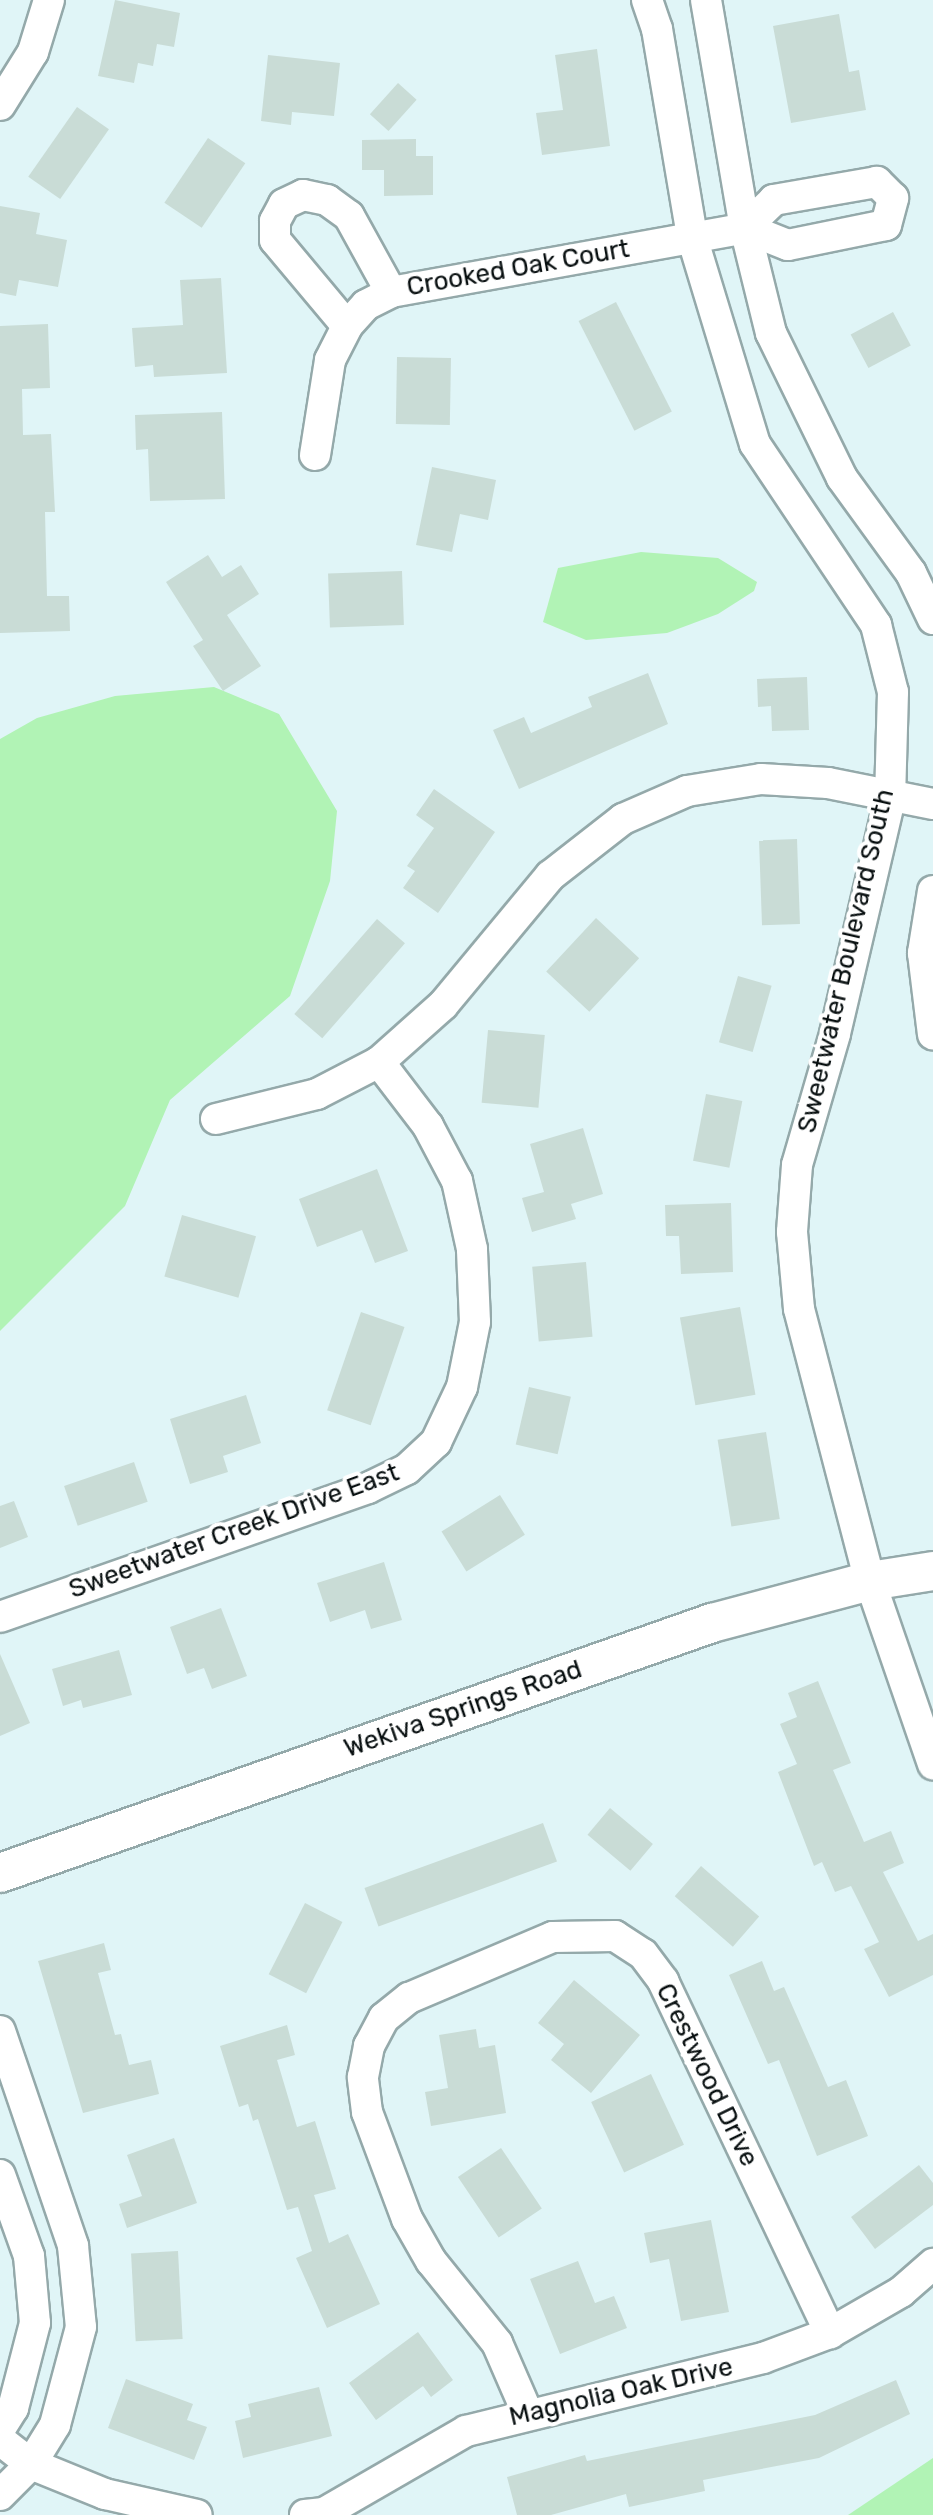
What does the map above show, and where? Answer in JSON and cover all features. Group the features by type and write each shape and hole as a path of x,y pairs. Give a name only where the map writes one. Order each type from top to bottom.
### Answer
{"main road":[{"name":"Wekiva Springs Road","path":"0,1873 712,1623 870,1581 933,1571"}],"street":[{"path":"0,105 33,52 49,0"},
{"name":"Sweetwater Boulevard South","path":"647,0 657,29 692,237 755,444 876,625 893,692 890,799 835,1034 797,1165 792,1232 799,1309 870,1581 933,1764"},
{"path":"706,0 745,228 771,333 842,478 911,573 933,619"},
{"path":"347,326 275,240 275,221 284,204 303,195 327,200 349,216 391,292"},
{"name":"Crooked Oak Court","path":"315,455 330,360 347,326 366,305 391,292 745,228"},
{"path":"216,1119 317,1094 379,1062 443,1005 550,876 623,819 687,791 761,779 828,783 890,799 933,804"},
{"path":"933,891 923,953 933,1034"},
{"name":"Sweetwater Creek Drive East","path":"0,1617 368,1488 407,1469 436,1442 465,1374 475,1322 472,1249 457,1181 428,1126 379,1062"},
{"name":"Crestwood Drive","path":"527,2412 497,2343 431,2261 407,2219 367,2112 363,2077 369,2046 384,2018 409,1998 553,1937 615,1936 643,1954 663,1981 830,2333"},
{"path":"0,2031 14,2123 73,2246 81,2327 55,2425 31,2464 0,2495"},
{"path":"0,2175 29,2256 35,2323 13,2408 0,2429"},
{"name":"Magnolia Oak Drive","path":"318,2514 466,2431 527,2412 763,2358 830,2333 901,2292 933,2264"},
{"path":"0,2440 31,2464 105,2494 197,2515"}],"green space":[{"path":"641,552 718,558 757,582 754,591 718,614 667,633 586,640 543,622 558,568"},
{"path":"214,687 279,714 337,811 330,881 290,996 170,1100 125,1206 0,1331 0,739 37,718 115,696"},
{"path":"933,2458 933,2515 848,2515"}],"building":[{"path":"115,0 180,13 174,47 157,44 153,66 138,63 134,83 98,76"},
{"path":"839,14 849,72 859,70 866,110 791,123 773,26"},
{"path":"597,49 610,146 542,155 536,113 563,110 555,55"},
{"path":"268,55 340,63 334,116 292,112 291,125 261,121"},
{"path":"398,83 417,100 388,131 370,114"},
{"path":"77,107 109,129 60,199 28,177"},
{"path":"208,138 245,163 202,228 164,203"},
{"path":"416,139 416,156 433,156 433,195 384,196 384,170 362,170 362,140"},
{"path":"0,206 40,213 36,234 67,240 58,287 19,280 16,296 0,293"},
{"path":"221,278 227,373 154,377 153,365 135,367 132,328 183,325 180,280"},
{"path":"616,302 672,412 634,431 579,321"},
{"path":"893,312 911,346 868,368 851,335"},
{"path":"48,324 50,388 22,389 23,435 51,434 55,512 45,512 47,596 69,596 70,631 0,633 0,326"},
{"path":"397,357 451,358 450,425 396,424"},
{"path":"222,412 225,499 150,501 148,449 136,450 135,415"},
{"path":"432,467 496,480 488,520 460,514 452,552 416,545"},
{"path":"208,555 222,577 241,565 259,594 227,615 261,666 223,691 193,646 203,640 166,582"},
{"path":"402,571 404,625 330,628 328,574"},
{"path":"648,673 668,724 519,789 493,730 524,717 531,733 592,707 588,697"},
{"path":"807,677 809,730 772,731 771,706 758,707 757,679"},
{"path":"434,789 495,832 438,913 403,888 415,871 407,866 434,828 416,815"},
{"path":"797,839 800,924 762,925 759,840"},
{"path":"596,918 639,958 589,1012 546,971"},
{"path":"377,919 405,943 322,1038 294,1014"},
{"path":"738,976 772,986 753,1052 719,1042"},
{"path":"488,1030 545,1035 538,1108 482,1103"},
{"path":"706,1094 742,1101 729,1168 693,1161"},
{"path":"583,1128 603,1194 571,1204 576,1219 532,1232 522,1198 544,1192 530,1144"},
{"path":"377,1169 408,1251 375,1263 362,1230 317,1247 299,1199"},
{"path":"731,1203 733,1272 681,1274 679,1236 666,1236 665,1205"},
{"path":"182,1215 256,1236 238,1298 164,1277"},
{"path":"586,1262 593,1337 539,1341 532,1267"},
{"path":"740,1307 755,1395 695,1405 680,1318"},
{"path":"361,1312 404,1327 371,1425 327,1410"},
{"path":"529,1387 571,1397 558,1454 516,1444"},
{"path":"246,1395 261,1443 223,1456 228,1472 190,1484 170,1419"},
{"path":"766,1432 780,1519 731,1527 718,1440"},
{"path":"134,1462 148,1502 78,1526 64,1486"},
{"path":"500,1495 525,1535 466,1571 441,1532"},
{"path":"14,1501 28,1537 0,1548 0,1506"},
{"path":"384,1562 402,1620 371,1629 365,1610 330,1622 317,1583"},
{"path":"221,1608 247,1676 212,1689 204,1668 187,1674 170,1627"},
{"path":"119,1650 132,1695 83,1708 81,1700 63,1706 52,1669"},
{"path":"0,1654 30,1723 0,1736"},
{"path":"818,1681 851,1763 833,1770 864,1842 891,1831 904,1863 883,1872 918,1941 933,1934 933,1975 889,1997 864,1949 879,1942 851,1886 835,1892 822,1862 814,1866 778,1772 797,1764 780,1724 797,1717 788,1693"},
{"path":"610,1808 653,1844 630,1871 588,1835"},
{"path":"543,1823 557,1862 378,1927 364,1888"},
{"path":"701,1866 759,1917 733,1947 675,1896"},
{"path":"305,1903 342,1922 306,1993 269,1974"},
{"path":"104,1943 111,1970 98,1973 115,2035 121,2034 129,2065 151,2060 159,2094 83,2113 38,1961"},
{"path":"762,1961 774,1991 784,1987 828,2087 846,2080 868,2136 817,2156 779,2060 768,2064 729,1975"},
{"path":"574,1980 640,2035 591,2093 551,2060 564,2044 538,2023"},
{"path":"287,2025 295,2055 277,2060 297,2127 315,2121 336,2189 314,2195 329,2243 348,2234 380,2304 327,2328 296,2258 312,2251 298,2207 287,2210 258,2119 253,2121 248,2104 239,2107 220,2046"},
{"path":"476,2029 479,2048 495,2045 506,2113 431,2126 425,2092 448,2088 439,2035"},
{"path":"651,2074 684,2145 624,2173 591,2102"},
{"path":"174,2138 197,2203 127,2228 119,2204 142,2196 127,2155"},
{"path":"501,2148 542,2209 499,2238 458,2177"},
{"path":"919,2165 933,2183 933,2205 875,2249 851,2217"},
{"path":"711,2220 729,2312 681,2321 669,2259 650,2263 644,2233"},
{"path":"178,2251 183,2339 136,2341 131,2253"},
{"path":"578,2261 595,2303 614,2296 627,2328 560,2354 530,2279"},
{"path":"418,2332 453,2380 431,2397 423,2386 376,2420 349,2383"},
{"path":"126,2379 193,2404 187,2420 207,2427 194,2460 108,2428"},
{"path":"896,2380 910,2414 819,2458 703,2480 705,2491 629,2507 626,2494 551,2515 517,2515 507,2477 585,2455 587,2461 815,2415"},
{"path":"319,2387 332,2436 243,2458 235,2421 251,2417 248,2404"}]}
